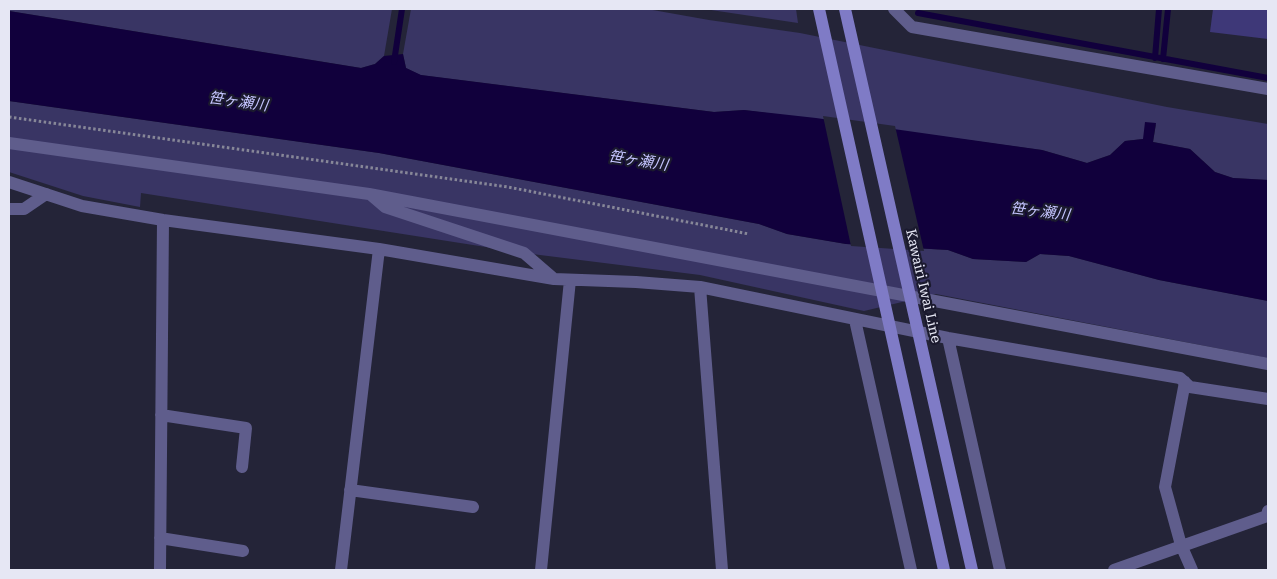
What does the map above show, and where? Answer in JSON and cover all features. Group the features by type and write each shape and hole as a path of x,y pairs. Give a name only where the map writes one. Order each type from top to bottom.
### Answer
{"main road":[{"path":"819,9 944,570"},
{"name":"Kawairi Iwai Line","path":"845,9 972,570"}],"street":[{"path":"894,9 912,27 1268,90"},
{"path":"9,143 369,194 1268,364"},
{"path":"9,182 82,206 163,220 379,249 554,279 700,287 948,338 1180,378 1190,387 1268,399"},
{"path":"9,209 24,209 46,194"},
{"path":"369,194 385,207 524,253 554,279"},
{"path":"160,570 163,220"},
{"path":"340,570 379,249"},
{"path":"541,570 570,280"},
{"path":"700,287 722,570"},
{"path":"855,320 911,570"},
{"path":"948,338 1000,570"},
{"path":"1185,382 1165,487 1182,545 1192,570"},
{"path":"161,415 246,428 242,467"},
{"path":"350,490 473,507"},
{"path":"1114,570 1267,516 1268,511"},
{"path":"160,538 244,551"}],"path":[{"path":"9,117 508,188 749,234"}],"shaded area":[{"path":"9,9 392,9 384,56 375,64 361,68 9,11"},
{"path":"411,9 647,9 800,33 1167,107 1268,124 1268,180 1233,178 1215,172 1190,149 1153,142 1156,124 1143,139 1125,141 1110,155 1087,163 1042,150 744,110 714,112 420,75 406,68 403,54"},
{"path":"706,9 796,9 798,23 711,10"},
{"path":"9,101 379,153 759,224 787,234 846,244 948,250 973,259 1026,262 1040,254 1069,256 1159,280 1268,301 1268,358 936,294 864,311 700,275 524,253 141,193 140,207 83,196 9,172"}],"water":[{"name":"笹ヶ瀬川","path":"9,11 361,68 375,64 384,56 403,54 406,68 421,75 714,112 744,110 816,118 1042,150 1087,163 1110,155 1125,141 1143,139 1145,122 1156,123 1153,142 1190,149 1215,172 1233,178 1268,180 1268,301 1159,280 1069,256 1040,254 1026,262 973,259 948,250 846,244 787,234 759,224 379,153 9,101"}],"pier":[{"path":"823,116 895,126 924,251 851,246"}],"building":[{"path":"1213,9 1268,9 1268,39 1210,32"}],"waterway":[{"path":"394,62 402,9"},
{"path":"1155,58 1159,9"},
{"path":"1163,59 1168,9"},
{"path":"918,13 1268,78"}]}
